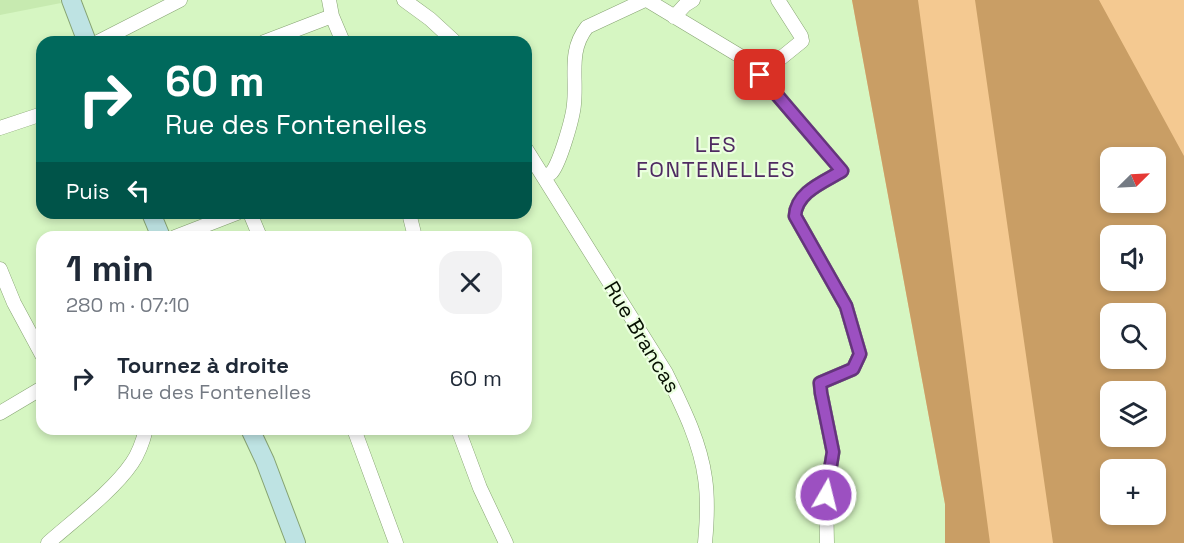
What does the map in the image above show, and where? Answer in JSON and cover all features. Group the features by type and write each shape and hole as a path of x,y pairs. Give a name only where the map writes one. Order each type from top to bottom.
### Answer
{"main road":[{"path":"71,0 85,36"},
{"path":"253,435 296,543"}],"street":[{"path":"108,36 180,0"},
{"path":"329,0 332,16 340,36"},
{"path":"404,0 448,36"},
{"path":"544,177 551,173 559,158 574,106 573,64 576,45 581,35 587,27 646,0 740,56 760,75 842,171 802,196 796,207 795,216 846,306 860,354 853,369 820,383 833,452 826,495 827,543"},
{"path":"674,17 693,0"},
{"path":"760,75 802,41 778,0"},
{"path":"280,36 332,16"},
{"path":"0,128 36,116"},
{"name":"Rue Brancas","path":"532,158 666,373 683,408 696,442 705,477 705,543"},
{"path":"190,231 222,219"},
{"path":"0,269 14,303 36,344"},
{"path":"0,413 36,392"},
{"path":"48,543 132,464 144,435"},
{"path":"356,435 396,543"},
{"path":"460,435 480,488 506,543"}],"shaded area":[{"path":"0,0 60,0 61,3 0,15"},
{"path":"852,0 1184,0 1184,543 945,543 945,504"},
{"path":"852,0 918,0 990,543 945,543 945,504"},
{"path":"975,0 1099,0 1184,156 1184,543 1053,543"}],"district":[{"name":"LES FONTENELLES","path":"716,156"}],"route":[{"path":"760,75 842,171 802,196 796,207 795,216 846,306 860,354 853,369 820,383 833,452 826,495"}]}
